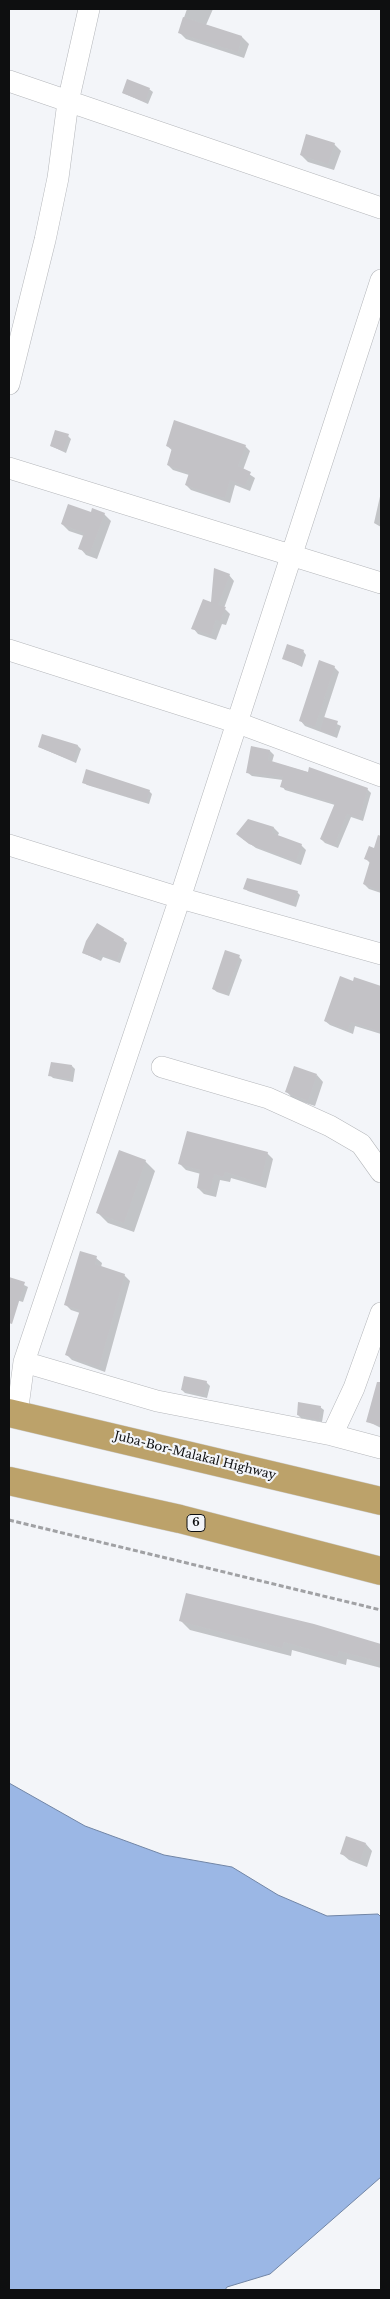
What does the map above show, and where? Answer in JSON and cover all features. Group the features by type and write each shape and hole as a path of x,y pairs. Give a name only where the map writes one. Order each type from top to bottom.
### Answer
{"highway":[{"name":"Juba-Bor-Malakal Highway","path":"13,1414 381,1500"},
{"name":"6","path":"9,1481 180,1519 381,1571"}],"street":[{"path":"9,384 54,196 68,102 89,9"},
{"path":"9,81 381,208"},
{"path":"13,1414 24,1362 238,723 381,280"},
{"path":"9,468 381,583"},
{"path":"9,650 238,723 381,776"},
{"path":"9,846 180,898 381,954"},
{"path":"162,1067 268,1098 330,1126 361,1144 381,1172"},
{"path":"332,1435 354,1388 381,1313"},
{"path":"24,1362 158,1401 332,1435 381,1448"}],"path":[{"path":"9,1520 381,1610"}],"water":[{"path":"9,1783 85,1826 164,1855 232,1867 278,1895 327,1916 378,1914 381,1917 381,2177 270,2274 227,2287 225,2290 9,2290"}],"building":[{"path":"183,17 242,36 238,52 178,33"},
{"path":"127,79 150,88 145,102 122,93"},
{"path":"306,134 335,143 328,164 300,155"},
{"path":"174,420 246,445 238,466 251,472 245,486 230,480 225,498 185,485 189,473 167,465 172,448 166,446"},
{"path":"55,430 69,434 63,451 50,446"},
{"path":"68,504 91,512 92,508 105,513 90,553 78,549 84,533 61,524"},
{"path":"214,568 230,574 218,605 226,607 220,621 216,619 211,635 191,629 203,599 211,602"},
{"path":"287,644 304,650 299,665 282,659"},
{"path":"319,660 335,666 315,727 299,721"},
{"path":"324,717 338,721 334,735 320,731"},
{"path":"42,734 78,745 73,761 38,747"},
{"path":"251,746 270,750 268,760 308,772 309,767 368,788 359,818 347,814 334,846 320,839 335,803 280,787 283,777 246,773"},
{"path":"86,769 150,790 146,802 82,783"},
{"path":"248,819 274,827 272,833 302,844 296,861 249,844 236,834"},
{"path":"378,835 381,836 381,891 363,884 370,861 364,859 369,846 374,848"},
{"path":"247,878 298,891 293,905 243,889"},
{"path":"97,923 124,939 117,960 100,954 98,959 82,953 86,941"},
{"path":"225,950 240,955 226,994 212,989"},
{"path":"340,976 353,981 354,977 381,986 381,1032 351,1022 348,1030 324,1021"},
{"path":"51,1062 72,1065 70,1079 48,1076"},
{"path":"294,1066 317,1074 308,1101 285,1092"},
{"path":"187,1131 268,1152 260,1183 225,1172 223,1177 214,1174 210,1191 197,1188 200,1170 178,1164"},
{"path":"119,1150 146,1160 124,1223 96,1213"},
{"path":"80,1251 97,1256 95,1264 125,1274 99,1367 65,1355 80,1310 64,1305"},
{"path":"9,1277 25,1282 12,1324 9,1323"},
{"path":"184,1376 207,1381 204,1395 181,1390"},
{"path":"377,1382 381,1382 381,1426 366,1422"},
{"path":"298,1402 321,1406 319,1420 297,1415"},
{"path":"186,1593 314,1624 381,1644 381,1662 339,1651 337,1657 284,1642 282,1648 179,1621"},
{"path":"346,1836 366,1843 360,1861 340,1854"}]}
